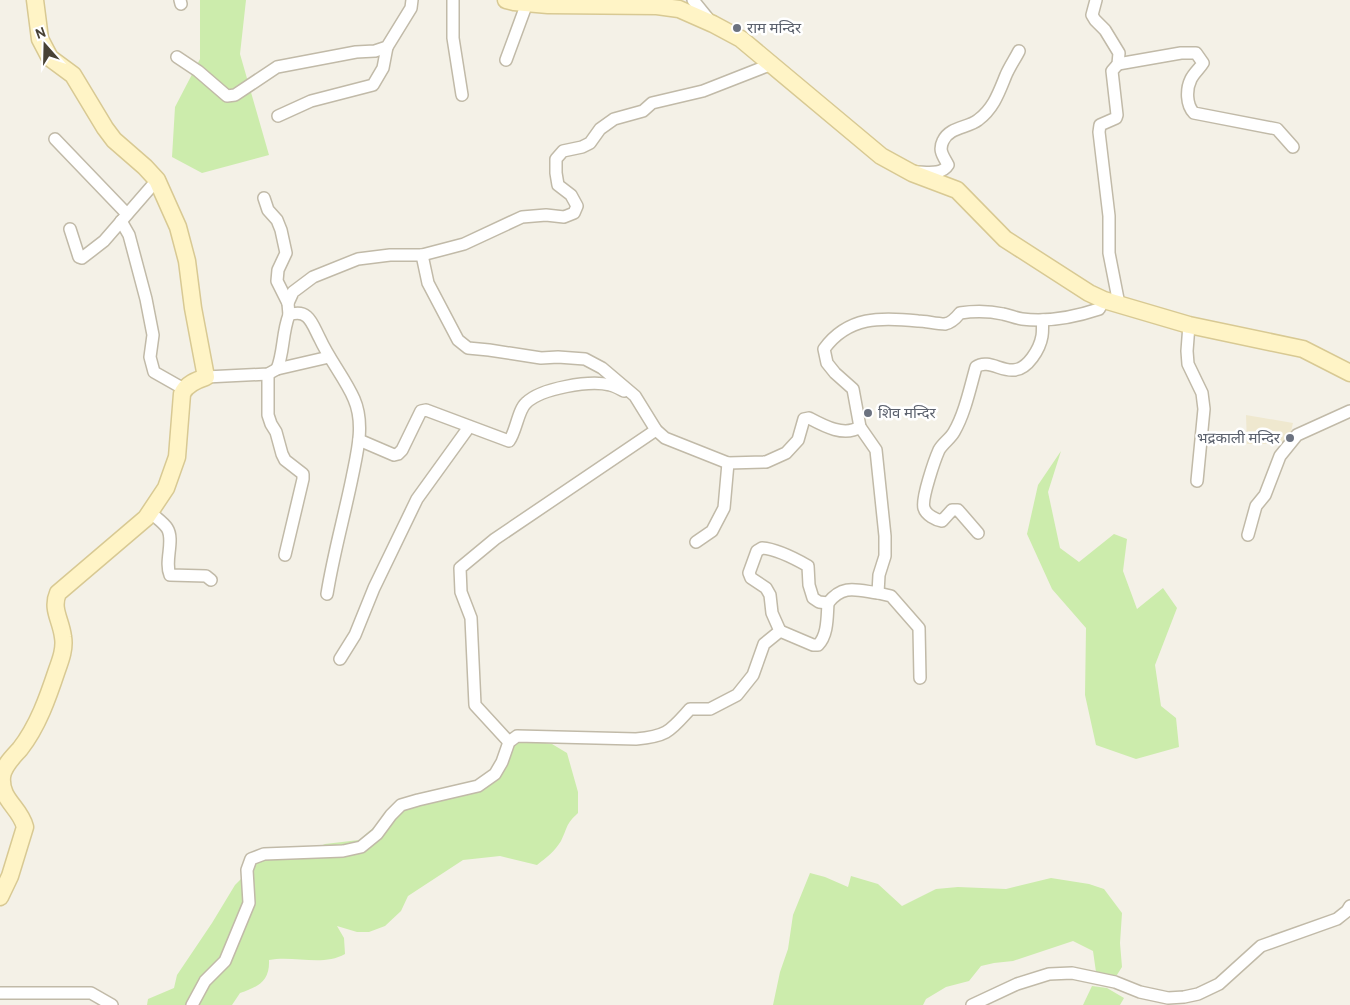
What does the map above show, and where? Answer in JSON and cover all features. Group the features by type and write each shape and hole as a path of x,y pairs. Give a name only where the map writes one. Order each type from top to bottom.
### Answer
{"street":[{"path":"35,0 40,39 50,58 73,75 114,140 157,180 178,227 188,261 193,308 206,377"},
{"path":"278,116 311,101 373,85 383,68 387,47 411,8 412,0"},
{"path":"453,0 453,38 462,95"},
{"path":"506,0 527,3 657,6 679,9 713,24 741,38 881,156 912,173 958,190 1005,239 1080,287 1112,302 1189,325 1303,349 1350,373"},
{"path":"693,0 713,24"},
{"path":"1096,0 1092,15 1106,30 1118,54 1118,64"},
{"path":"506,60 527,3"},
{"path":"177,57 198,71 227,96 235,95 277,67 387,47"},
{"path":"912,173 941,172 945,170 948,166 941,152 942,142 948,133 977,122 987,112 997,98 1007,73 1020,51"},
{"path":"1112,302 1109,253 1110,216 1099,132 1100,125 1116,118 1117,115 1112,71 1118,64 1180,53 1196,53 1203,63 1190,81 1188,102 1189,108 1194,113 1278,129 1293,147"},
{"path":"288,303 293,292 313,277 358,260 390,255 422,255 464,244 522,217 546,215 564,217 574,213 578,206 571,195 558,185 556,158 563,151 582,147 590,143 600,128 614,119 643,111 652,103 703,91 772,64"},
{"path":"55,139 124,217 146,299 153,335 150,357 154,372 184,389"},
{"path":"70,229 79,257 82,258 104,241 157,180"},
{"path":"264,198 268,210 277,220 282,230 286,253 278,270 277,281 288,303 289,316 284,327 281,359 272,372 268,415 285,460 302,474 303,479 286,555"},
{"path":"422,255 428,284 458,340 468,348 541,358 585,359 602,368 635,396 656,430 665,438 728,463 766,462 786,453 798,440 804,419 809,418 838,430 854,431 860,427"},
{"path":"878,592 885,536 876,450 860,427 853,389 827,363 824,349 830,340 855,323 868,320 895,319 946,324 955,319 960,313 973,312 1002,314 1020,319 1043,320 1092,312 1112,302"},
{"path":"289,316 297,312 305,315 313,324 354,399 359,420 359,440 342,530 326,594"},
{"path":"978,533 958,510 952,510 942,521 927,513 924,508 924,501 931,474 940,448 954,433 966,403 976,367 980,364 1013,370 1022,368 1036,353 1042,337 1043,320"},
{"path":"1189,325 1188,364 1202,393 1204,409 1197,481"},
{"path":"0,897 10,876 25,827 18,811 6,798 1,778 3,770 30,736 63,653 63,636 54,601 58,593 146,518 166,488 177,457 180,410 184,389 197,380 206,377 272,372 329,356"},
{"path":"359,440 394,455 398,454 402,450 421,411 426,410 509,441 525,403 548,391 573,384 610,385 635,396"},
{"path":"1248,535 1256,506 1265,494 1280,456 1297,435 1350,411"},
{"path":"340,659 355,635 374,588 417,499 469,427"},
{"path":"509,742 475,705 471,618 461,592 460,568 495,539 656,430"},
{"path":"696,542 712,531 724,508 728,463"},
{"path":"150,512 168,528 170,535 167,569 170,575 206,576 211,580"},
{"path":"828,603 819,602 812,598 808,566 768,548 762,548 757,551 749,573 751,578 766,588 770,595 772,613 780,632 813,645 818,645 823,640 828,603 835,594 844,590 878,592 891,596 919,628 920,678"},
{"path":"192,1005 205,981 225,961 249,903 247,870 251,859 264,854 343,851 361,847 376,834 401,806 418,800 478,786 495,774 502,762 509,742 517,736 628,739 656,737 670,730 690,709 710,709 737,695 753,675 764,644 780,632"},
{"path":"972,1005 1017,984 1049,974 1072,973 1115,982 1140,992 1168,998 1198,994 1220,984 1261,946 1336,919 1347,911 1350,906"},
{"path":"0,994 91,993 112,1005"}],"shaded area":[{"path":"1246,415 1293,423 1288,444 1247,444"}],"green space":[{"path":"200,0 246,0 240,54 269,155 202,173 172,157 175,107 200,59"},
{"path":"1061,451 1048,492 1060,548 1079,562 1114,534 1127,539 1123,571 1137,609 1163,588 1177,608 1155,665 1161,706 1176,718 1179,747 1136,759 1096,745 1085,695 1086,628 1052,589 1027,534 1038,485"},
{"path":"519,739 552,744 567,753 578,792 578,813 569,823 556,848 537,865 500,856 463,860 408,896 401,911 385,926 369,932 357,932 337,926 344,938 345,954 327,960 269,960 269,967 262,982 240,993 232,1005 147,1005 148,999 174,988 177,975 235,885 260,860 312,850 325,844 359,840 409,797 477,780 500,763"},
{"path":"810,873 848,887 851,876 878,884 902,906 936,889 958,887 1006,889 1051,878 1089,884 1104,889 1122,913 1120,943 1122,967 1115,978 1096,972 1093,951 1073,941 1013,961 981,966 969,981 946,987 926,999 923,1005 773,1005 780,972 788,949 793,915"},
{"path":"1092,986 1107,988 1124,998 1120,1005 1083,1005"}],"place":[{"name":"राम मन्दिर","path":"737,28"},
{"name":"शिव मन्दिर","path":"868,413"},
{"name":"भद्रकाली मन्दिर","path":"1290,438"}]}
